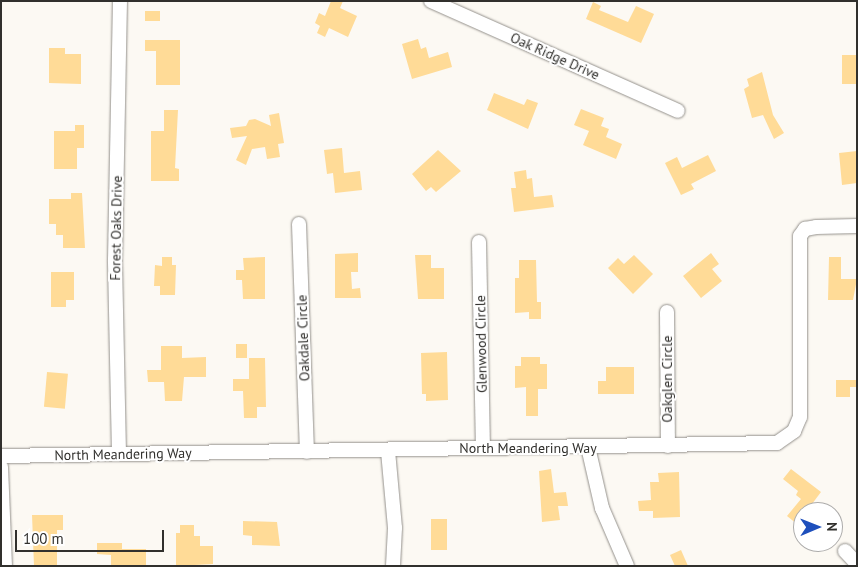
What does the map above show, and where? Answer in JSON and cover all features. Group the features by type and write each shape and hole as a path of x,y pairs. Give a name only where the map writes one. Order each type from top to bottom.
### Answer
{"street":[{"name":"Forest Oaks Drive","path":"119,454 115,260 120,1"},
{"name":"Oak Ridge Drive","path":"431,1 678,111"},
{"name":"Oakdale Circle","path":"299,224 307,452"},
{"name":"North Meandering Way","path":"1,456 388,451 483,446 668,446 777,442 794,431 800,409 800,236 810,228 857,226"},
{"name":"Glenwood Circle","path":"479,242 483,446"},
{"name":"Oakglen Circle","path":"666,312 668,446"},
{"path":"588,447 602,508 627,566"},
{"path":"388,451 395,528 393,566"},
{"path":"1,467 5,566"},
{"path":"845,551 857,564"}],"building":[{"path":"331,1 343,1 340,8 357,16 348,37 329,28 325,37 317,33 320,26 315,23 319,13 325,16"},
{"path":"593,2 601,6 599,10 628,22 636,6 654,14 641,43 586,19"},
{"path":"145,11 160,11 160,21 145,21"},
{"path":"418,39 421,49 426,47 429,58 448,52 452,67 412,79 402,44"},
{"path":"145,40 180,40 180,85 156,85 156,51 145,51"},
{"path":"49,48 65,48 65,54 81,54 81,84 49,83"},
{"path":"842,55 857,55 857,84 842,84"},
{"path":"762,72 773,115 784,133 774,139 763,115 752,118 744,89 749,86 747,79"},
{"path":"494,93 524,105 527,99 538,103 528,129 487,110"},
{"path":"581,109 604,118 601,126 609,129 606,137 622,144 616,159 583,145 589,131 574,125"},
{"path":"164,110 178,110 175,168 179,169 179,181 151,181 151,131 164,131"},
{"path":"279,113 284,143 278,144 280,157 267,159 265,147 252,149 246,165 236,160 247,136 232,138 230,128 246,126 249,120 255,119 271,126 269,115"},
{"path":"75,125 84,125 84,148 77,148 77,169 54,169 54,131 75,131"},
{"path":"342,148 344,173 360,171 362,190 335,193 333,173 327,174 324,150"},
{"path":"438,150 461,171 436,192 431,187 426,191 412,174"},
{"path":"857,151 857,183 842,185 839,153"},
{"path":"708,155 716,171 691,184 694,189 681,195 665,163 677,157 682,168"},
{"path":"526,170 527,179 532,178 534,197 552,195 554,207 514,212 511,188 516,188 514,172"},
{"path":"71,193 82,193 85,248 63,248 63,235 56,235 56,224 49,224 49,199 71,199"},
{"path":"358,253 358,272 351,272 352,289 360,288 361,298 335,298 335,254"},
{"path":"711,253 719,264 712,269 722,281 701,298 683,276"},
{"path":"415,255 431,255 431,268 444,268 444,299 418,299"},
{"path":"634,255 653,274 633,294 608,268 618,258 624,264"},
{"path":"162,257 172,257 172,265 176,265 175,295 160,295 160,286 154,286 155,265 162,266"},
{"path":"265,257 265,299 243,299 242,280 236,280 236,270 244,270 243,258"},
{"path":"829,257 841,257 841,279 857,279 853,300 828,300"},
{"path":"519,260 536,260 537,302 541,302 541,319 529,319 529,312 515,313 515,278 519,278"},
{"path":"51,272 74,272 74,300 66,300 66,307 51,307"},
{"path":"236,344 247,344 247,358 236,358"},
{"path":"161,346 182,346 182,358 206,357 206,377 184,377 182,401 165,401 164,382 148,382 147,370 161,370"},
{"path":"447,352 448,400 426,401 426,394 422,394 421,353"},
{"path":"521,357 540,357 540,364 547,364 547,389 538,389 538,416 526,416 526,387 515,388 515,366 521,366"},
{"path":"249,358 265,358 266,407 257,407 257,418 244,418 243,391 233,391 233,379 249,379"},
{"path":"606,367 634,367 634,394 598,394 598,381 606,381"},
{"path":"47,372 68,374 65,409 44,407"},
{"path":"836,380 857,380 857,387 850,387 850,397 836,397"},
{"path":"551,469 554,493 566,492 568,506 558,506 560,520 542,522 539,471"},
{"path":"791,469 821,492 814,502 799,502 801,499 796,495 798,491 783,479"},
{"path":"679,472 680,517 653,518 653,511 639,511 638,501 651,500 650,482 659,482 658,473"},
{"path":"793,509 793,521 787,516"},
{"path":"32,515 63,515 63,530 57,530 57,566 34,566"},
{"path":"431,519 447,519 447,550 431,550"},
{"path":"243,521 277,522 280,546 252,545 252,536 243,535"},
{"path":"180,525 194,525 194,536 200,536 200,546 213,546 213,564 176,566 176,533 180,533"},
{"path":"97,543 122,543 122,549 146,549 146,566 111,565 111,555 97,554"},
{"path":"681,550 688,566 675,566 670,555"}]}
